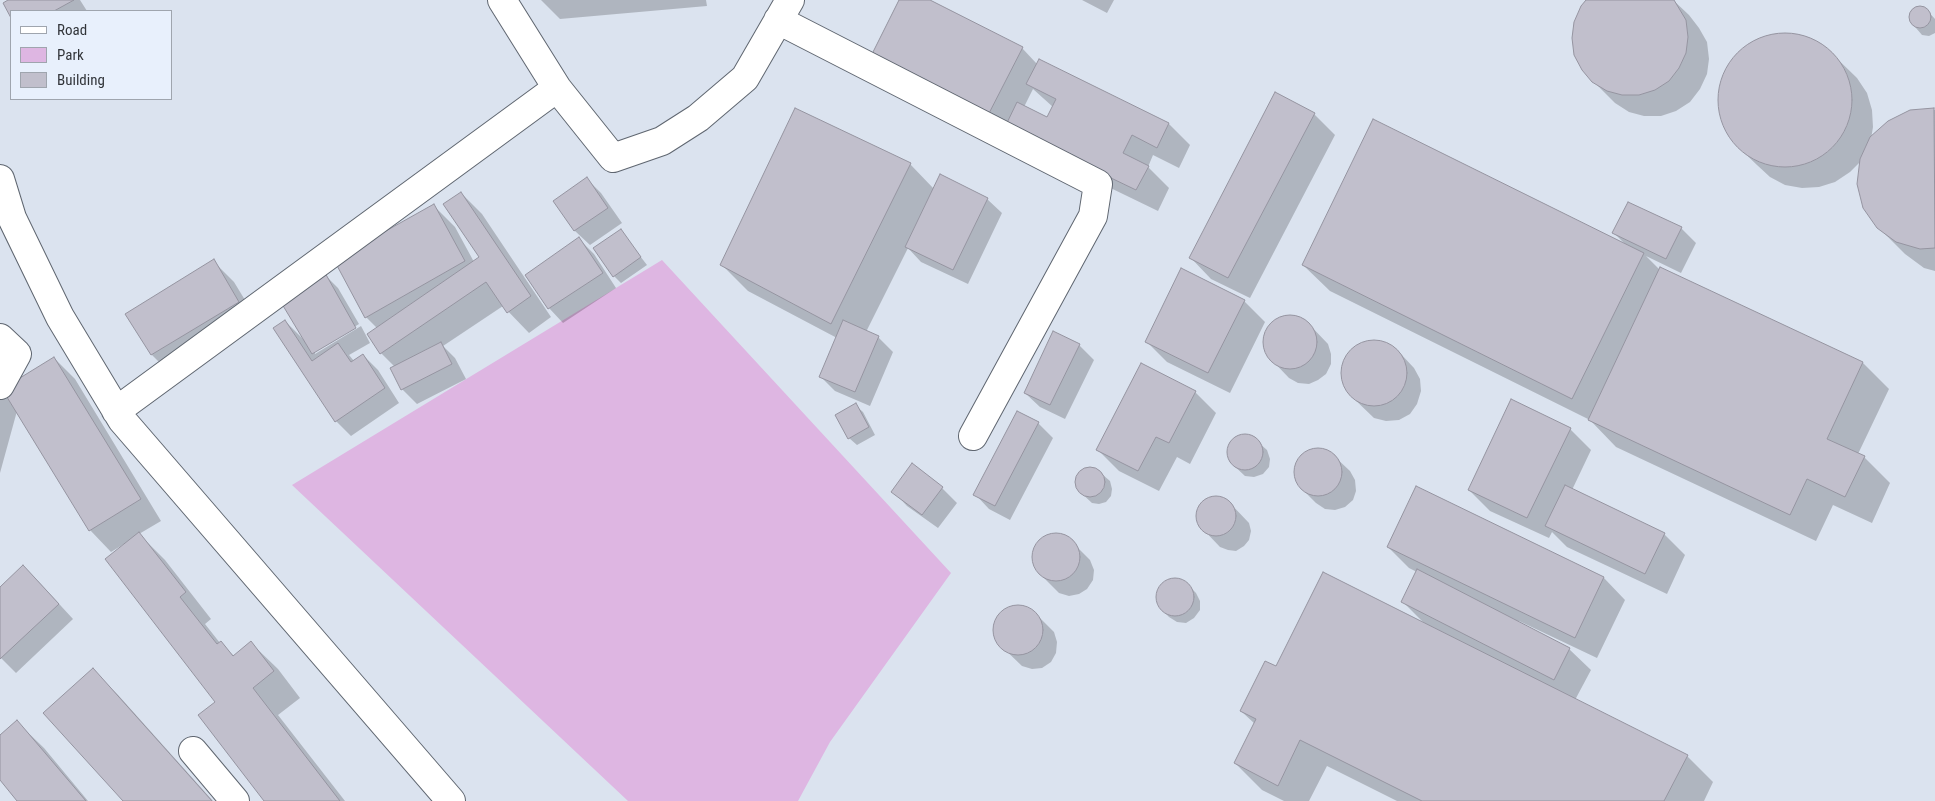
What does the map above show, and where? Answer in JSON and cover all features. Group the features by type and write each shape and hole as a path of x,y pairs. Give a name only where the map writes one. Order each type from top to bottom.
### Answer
{"lane":[{"path":"502,0 557,88 613,158 662,141 698,118 746,78 784,10 1098,184 1093,216 973,436"},
{"path":"116,411 557,88"},
{"path":"0,178 12,218 60,317 122,420 451,801"},
{"path":"0,338 17,354 0,385"},
{"path":"193,751 235,801"}],"green space":[{"path":"662,260 951,573 830,742 798,801 628,801 292,485"}],"building":[{"path":"8,0 74,0 56,10 10,10 10,16 3,3"},
{"path":"899,0 930,0 1023,47 984,123 867,64"},
{"path":"1586,0 1674,0 1686,20 1688,37 1686,53 1679,68 1669,81 1655,90 1639,95 1622,95 1607,91 1592,82 1582,70 1574,55 1572,38 1574,22 1581,6"},
{"path":"1916,6 1924,6 1931,13 1931,21 1924,28 1916,28 1909,21 1909,13"},
{"path":"1785,33 1811,38 1833,52 1847,74 1852,100 1847,126 1833,148 1811,162 1785,167 1759,162 1737,148 1723,126 1718,100 1723,74 1737,52 1759,38"},
{"path":"1039,59 1169,123 1157,148 1132,135 1123,153 1149,166 1136,190 1005,127 1017,102 1047,117 1056,99 1026,84"},
{"path":"1275,92 1315,113 1228,278 1189,258"},
{"path":"795,108 911,163 831,324 720,265"},
{"path":"1934,108 1935,248 1920,249 1896,242 1877,228 1863,208 1857,184 1860,159 1870,137 1888,121 1910,110"},
{"path":"1373,119 1644,253 1572,399 1302,265"},
{"path":"940,174 988,198 953,270 905,247"},
{"path":"587,177 608,208 574,231 553,201"},
{"path":"461,192 531,296 507,313 486,282 380,354 367,334 479,257 443,204"},
{"path":"1628,202 1682,227 1666,259 1612,233"},
{"path":"434,204 465,261 365,318 334,260"},
{"path":"621,229 641,257 613,277 593,248"},
{"path":"579,237 603,273 548,309 525,275"},
{"path":"214,259 239,302 151,355 125,314"},
{"path":"1660,267 1863,362 1827,439 1865,456 1845,497 1807,479 1790,515 1588,420"},
{"path":"1181,268 1245,300 1208,373 1145,342"},
{"path":"324,271 356,328 312,354 279,299"},
{"path":"1285,315 1295,315 1305,319 1313,327 1317,342 1313,357 1305,365 1295,369 1285,369 1275,365 1267,357 1263,347 1263,337 1267,327 1275,319"},
{"path":"285,320 312,361 338,343 351,362 363,354 385,388 335,422 273,328"},
{"path":"843,320 879,336 855,392 819,377"},
{"path":"1053,331 1080,344 1050,405 1024,393"},
{"path":"1368,340 1380,340 1392,345 1402,355 1407,367 1405,386 1392,401 1380,406 1368,406 1356,401 1346,391 1341,379 1341,367 1346,355 1356,345"},
{"path":"441,342 452,364 401,390 390,368"},
{"path":"54,357 141,499 89,531 2,389"},
{"path":"1141,363 1196,391 1169,443 1156,437 1138,471 1096,450"},
{"path":"1511,399 1571,428 1527,518 1468,490"},
{"path":"856,403 869,427 848,439 835,415"},
{"path":"1017,411 1039,422 995,506 973,495"},
{"path":"1245,434 1252,435 1258,439 1262,445 1262,459 1258,465 1252,469 1245,470 1238,469 1232,465 1228,459 1227,452 1228,445 1232,439 1238,435"},
{"path":"1318,448 1327,450 1335,455 1340,463 1342,472 1340,481 1335,489 1327,494 1318,496 1309,494 1301,489 1296,481 1294,472 1296,463 1301,455 1309,450"},
{"path":"912,463 943,487 922,515 891,492"},
{"path":"1090,467 1101,471 1105,482 1101,493 1090,497 1079,493 1075,482 1079,471"},
{"path":"1565,485 1665,533 1645,574 1545,526"},
{"path":"1416,486 1604,577 1575,638 1387,547"},
{"path":"1220,496 1227,499 1233,505 1236,516 1235,524 1227,533 1220,536 1212,536 1205,533 1197,524 1196,512 1199,505 1208,497"},
{"path":"139,532 186,592 180,597 217,644 221,641 233,656 251,641 274,671 253,688 340,801 264,801 198,715 215,702 105,559"},
{"path":"1051,533 1061,533 1073,540 1080,552 1080,562 1073,574 1061,581 1051,581 1043,577 1036,570 1032,562 1032,552 1036,544 1043,537"},
{"path":"23,565 59,604 0,659 0,587"},
{"path":"1417,569 1570,648 1554,680 1401,602"},
{"path":"1323,572 1688,755 1664,801 1422,801 1300,740 1278,786 1234,763 1256,719 1240,711 1265,661 1276,666"},
{"path":"1175,578 1188,584 1194,597 1188,610 1175,616 1162,610 1156,597 1162,584"},
{"path":"1018,605 1032,609 1039,616 1043,630 1039,644 1032,651 1018,655 1004,651 997,644 993,630 997,616 1004,609"},
{"path":"93,668 212,801 123,801 43,713"},
{"path":"17,720 86,801 17,801 0,780 0,735"}]}
